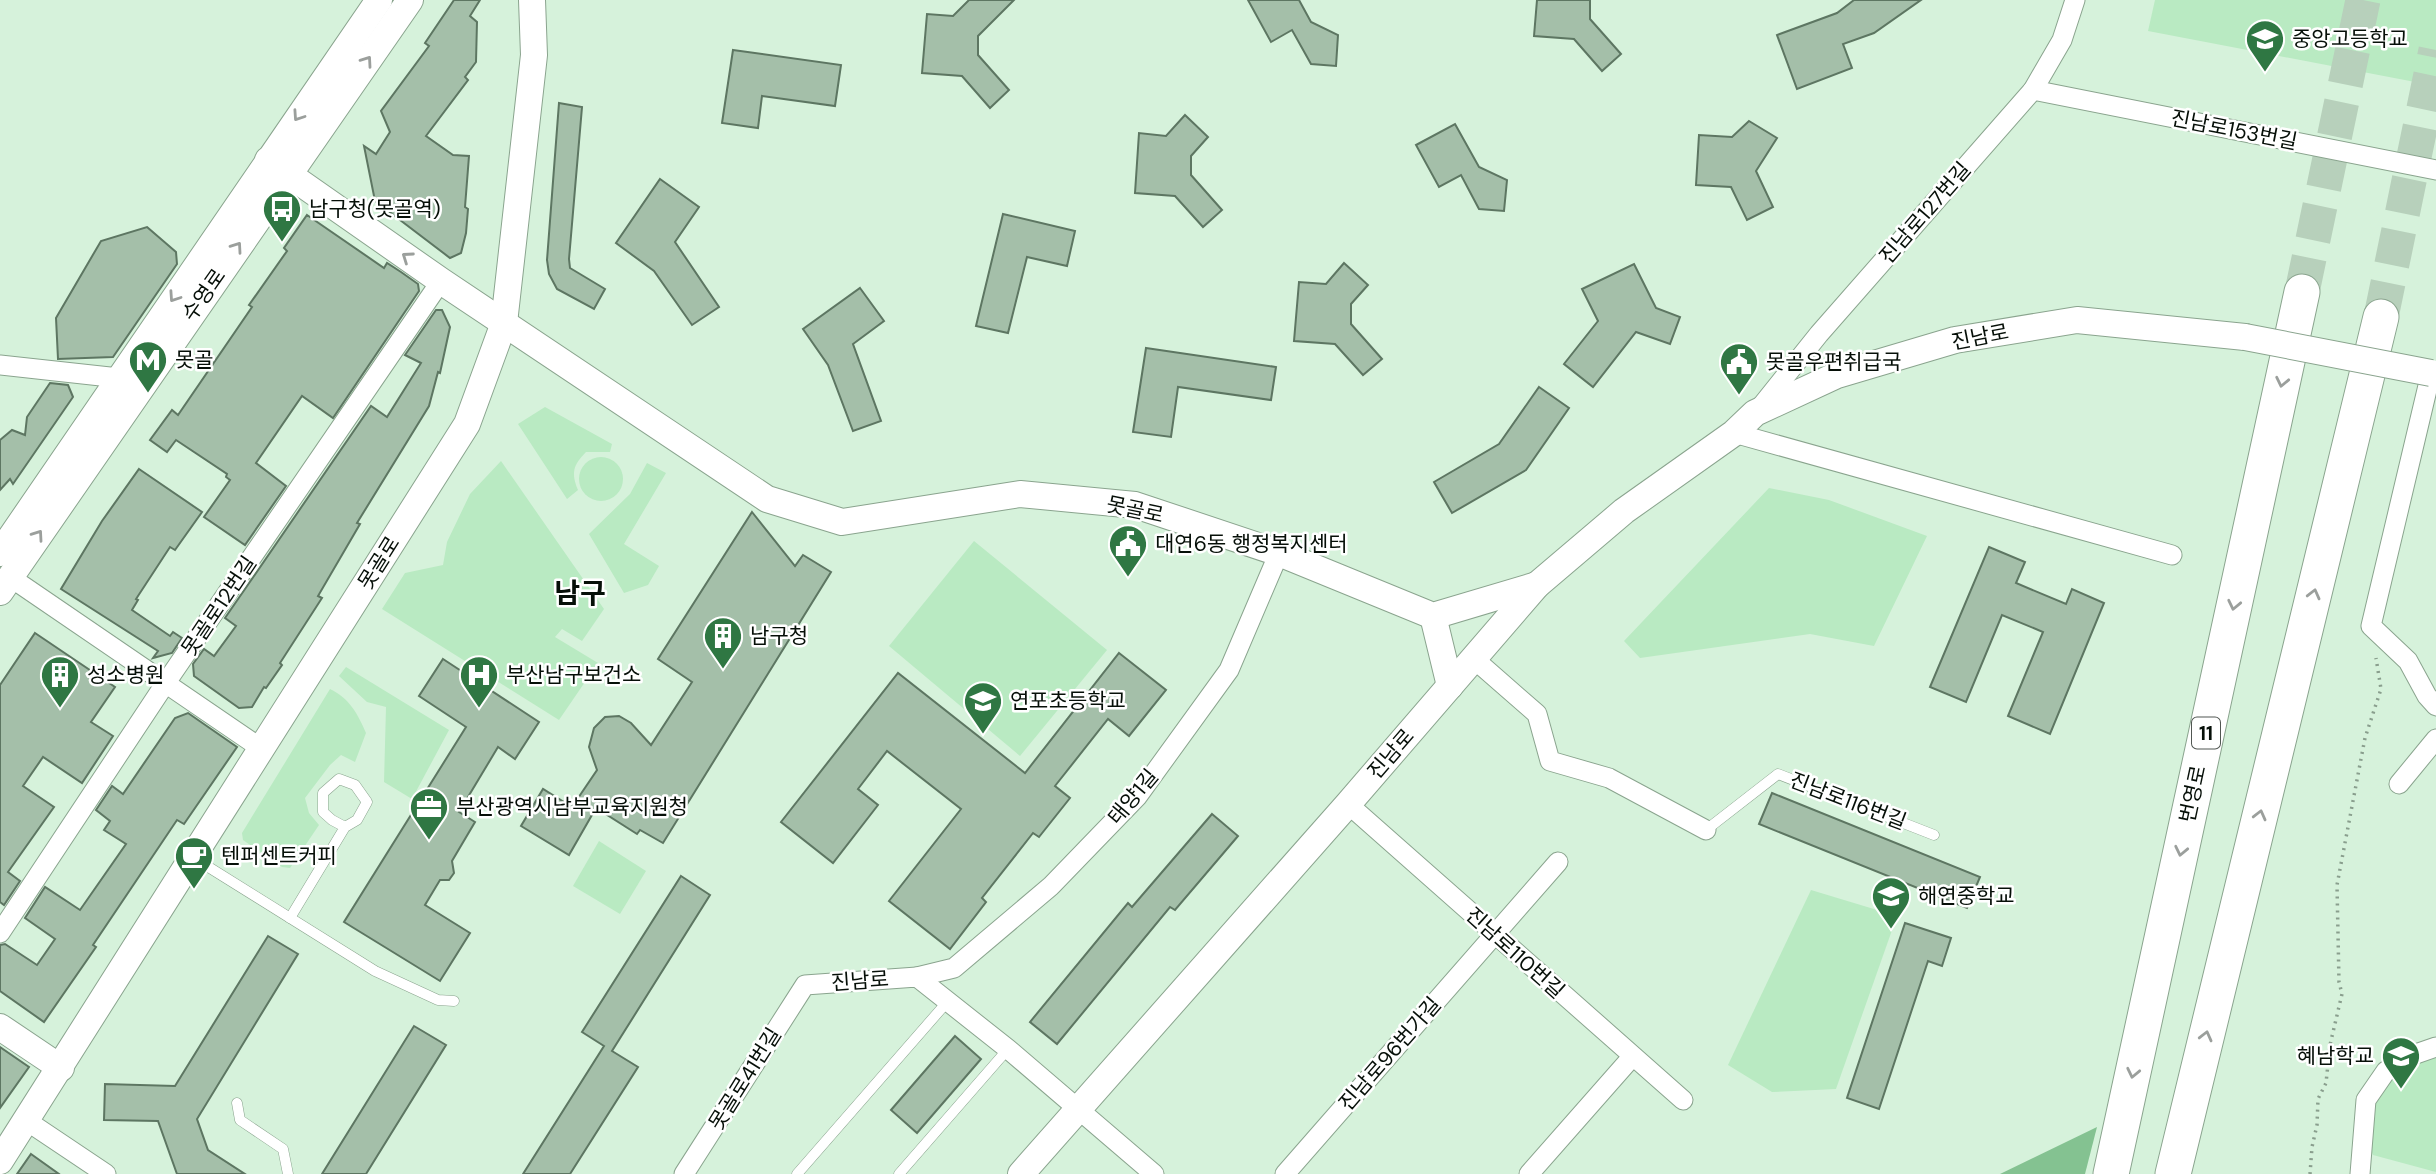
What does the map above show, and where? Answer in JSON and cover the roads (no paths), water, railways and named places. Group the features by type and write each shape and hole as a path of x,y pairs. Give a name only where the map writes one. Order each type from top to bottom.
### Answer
{"highway":[{"name":"번영로","path":"2111,1174 2302,292"},
{"path":"2173,1174 2381,317"}],"main road":[{"name":"수영로","path":"3,574 278,167 379,0"},
{"name":"수영로","path":"3,574 119,379 278,167 410,0"},
{"name":"못골로","path":"0,1161 467,424 503,323 534,55 533,0"},
{"name":"못골로","path":"278,167 441,281 767,499 842,522 1020,494 1135,505 1279,553 1433,615"},
{"name":"진남로","path":"1021,1174 1348,804 1537,585 1624,511 1734,433 1755,413 1837,374 1955,340 2077,320 2245,337 2433,374"},
{"path":"1450,686 1433,615 1537,585"},
{"path":"0,1027 61,1068"}],"street":[{"name":"진남로127번길","path":"1755,413 1819,334 2033,90 2062,40 2075,0"},
{"name":"진남로153번길","path":"2033,90 2436,170"},
{"name":"못골로12번길","path":"0,933 165,684 441,281"},
{"path":"0,365 119,379"},
{"path":"2433,374 2371,626 2408,661 2427,696 2436,706"},
{"path":"1734,433 2172,555"},
{"name":"태양1길","path":"917,977 954,968 1051,886 1137,797 1229,670 1279,553"},
{"path":"3,574 262,749"},
{"name":"진남로116번길","path":"1473,658 1537,714 1550,761 1609,778 1706,830"},
{"path":"2399,784 2436,739"},
{"name":"진남로110번길","path":"1348,804 1683,1100"},
{"name":"진남로96번가길","path":"1285,1174 1558,862"},
{"name":"진남로","path":"805,985 917,977 1079,1109"},
{"name":"못골로41번길","path":"684,1174 805,985"},
{"path":"2361,1174 2366,1100 2386,1071 2410,1056 2436,1047"},
{"path":"1529,1174 1632,1057"},
{"path":"1079,1109 1154,1174"},
{"path":"27,1121 106,1174"}],"lane":[{"name":"진남로116번길","path":"1706,830 1778,774 1934,835"},
{"path":"290,918 345,827 357,820 367,802 355,785 339,779 323,793 323,812 345,827"},
{"path":"194,857 375,971 438,1000 454,1001"},
{"path":"797,1174 948,1001"},
{"path":"899,1174 1008,1049"},
{"path":"237,1103 240,1120 283,1149 288,1174"}],"tunnel":[{"path":"2302,292 2363,0"},
{"path":"2381,317 2436,50"}],"place":[{"name":"중앙고등학교","path":"2265,73"},
{"name":"남구청(못골역)","path":"282,243"},
{"name":"못골","path":"148,394"},
{"name":"못골우편취급국","path":"1739,396"},
{"name":"대연6동 행정복지센터","path":"1128,578"},
{"name":"남구청","path":"723,670"},
{"name":"성소병원","path":"60,709"},
{"name":"부산남구보건소","path":"479,709"},
{"name":"연포초등학교","path":"983,735"},
{"name":"부산광역시남부교육지원청","path":"429,841"},
{"name":"텐퍼센트커피","path":"194,890"},
{"name":"해연중학교","path":"1891,930"},
{"name":"혜남학교","path":"2401,1090"}],"district":[{"name":"남구","path":"580,593"}]}
